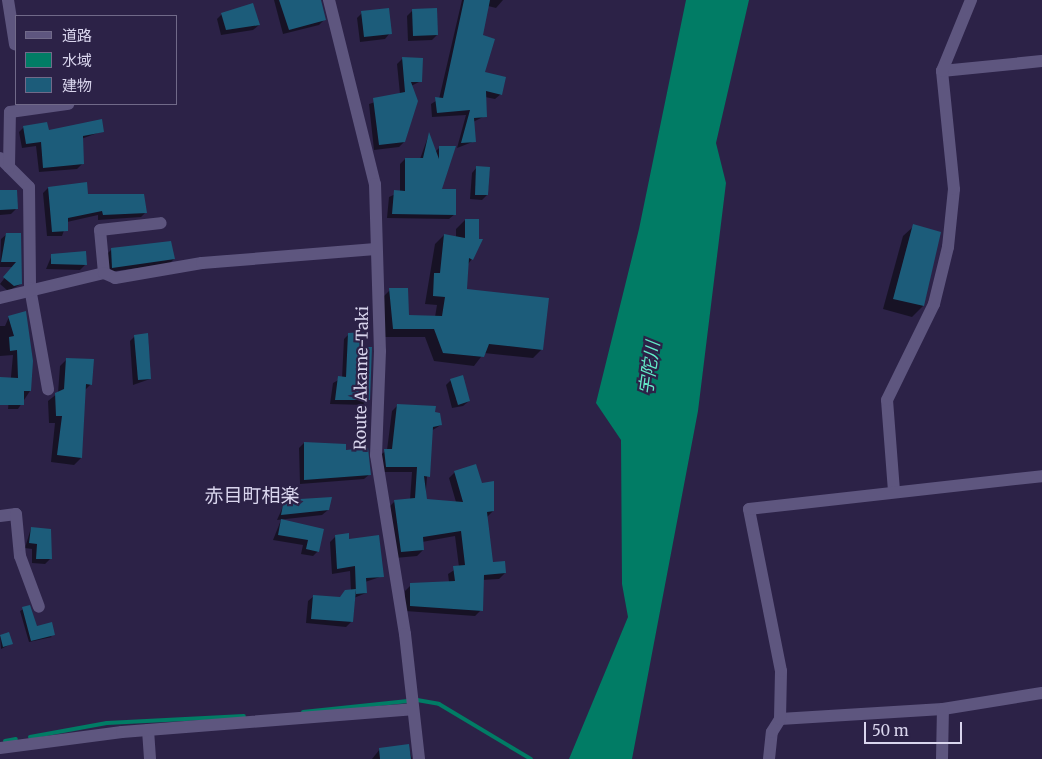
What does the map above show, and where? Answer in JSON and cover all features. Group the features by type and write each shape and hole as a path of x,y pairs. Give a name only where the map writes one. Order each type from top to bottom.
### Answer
{"street":[{"path":"8,0 15,44"},
{"name":"Route Akame-Taki","path":"329,0 375,184 375,249 380,351 376,455 419,759"},
{"path":"894,491 887,400 934,304 948,247 954,189 942,71 971,0"},
{"path":"942,71 1042,61"},
{"path":"48,389 30,288 29,187 5,163 10,112 61,105"},
{"path":"104,273 100,230 161,223"},
{"path":"0,298 30,288 104,273 114,278 202,263 375,249"},
{"path":"769,759 772,732 780,719 781,671 749,509 894,491 1042,476"},
{"path":"0,516 16,514 20,556 39,607"},
{"path":"780,719 943,709 1042,693"},
{"path":"942,759 943,709"},
{"path":"0,748 148,730 412,710"},
{"path":"148,730 150,759"}],"water":[{"name":"宇陀川","path":"686,0 749,0 716,143 726,183 698,411 632,759 569,759 628,617 622,584 621,440 596,403 639,229"}],"building":[{"path":"279,0 321,0 326,20 289,30"},
{"path":"464,0 490,0 483,35 495,39 485,72 506,77 502,95 486,91 487,117 474,118 476,142 461,143 470,110 437,113 435,97 443,98"},
{"path":"253,3 260,25 226,30 221,13"},
{"path":"389,8 392,34 364,37 361,11"},
{"path":"437,8 438,35 413,36 412,9"},
{"path":"402,57 423,58 422,82 411,82 418,101 405,142 379,145 373,98 405,92"},
{"path":"102,119 104,132 83,136 84,164 43,168 41,142 26,144 23,126 47,122 49,130"},
{"path":"429,132 439,159 439,146 456,146 442,189 456,189 456,215 392,214 394,190 405,191 405,158 423,158"},
{"path":"476,166 490,167 488,195 475,195"},
{"path":"87,182 88,194 144,194 147,213 103,215 102,211 68,218 68,231 52,232 48,187"},
{"path":"0,190 17,190 18,209 0,210"},
{"path":"465,219 479,219 479,239 483,239 473,260 469,258 467,289 549,298 543,350 489,344 484,357 443,353 434,329 393,329 389,288 408,288 409,315 442,316 445,297 433,296 434,273 440,273 444,234 465,238"},
{"path":"913,224 941,232 924,306 893,299"},
{"path":"6,233 21,233 22,284 14,286 3,277 16,262 1,262"},
{"path":"171,241 175,259 112,268 111,248"},
{"path":"86,251 87,265 51,264 51,254"},
{"path":"26,311 33,361 31,391 24,391 24,405 0,405 0,377 18,378 17,350 10,351 9,337 14,336 8,316"},
{"path":"364,332 364,347 372,347 370,400 335,400 338,376 346,377 348,333"},
{"path":"148,333 151,379 138,380 134,335"},
{"path":"66,358 94,359 92,385 86,384 82,458 57,455 62,416 56,416 55,393 64,389"},
{"path":"463,375 470,401 458,405 450,379"},
{"path":"397,404 436,406 435,412 440,413 442,425 433,427 430,477 424,476 427,499 463,502 454,471 476,464 482,483 494,481 494,511 487,512 493,562 505,561 506,573 484,575 483,611 410,606 410,583 455,581 453,566 465,565 461,531 423,537 424,550 401,552 394,500 415,498 417,467 386,467 384,449 392,449"},
{"path":"304,442 346,444 346,450 368,448 371,475 304,480"},
{"path":"332,497 329,510 281,515 284,500"},
{"path":"281,519 324,529 319,552 306,549 308,540 278,535"},
{"path":"31,527 51,529 52,559 36,559 37,544 29,543"},
{"path":"349,533 349,539 379,535 384,577 366,578 367,593 356,594 355,566 337,569 335,535"},
{"path":"356,589 353,622 311,619 313,595 340,597 345,590"},
{"path":"30,605 37,626 52,622 55,635 31,641 22,607"},
{"path":"9,632 13,644 3,647 0,635"},
{"path":"409,744 411,759 380,759 379,748"}],"waterway":[{"path":"303,712 417,700 439,704 531,759"},
{"path":"30,737 107,723 244,716"},
{"path":"5,741 16,739"}],"district":[{"name":"赤目町相楽","path":"252,496"}]}
